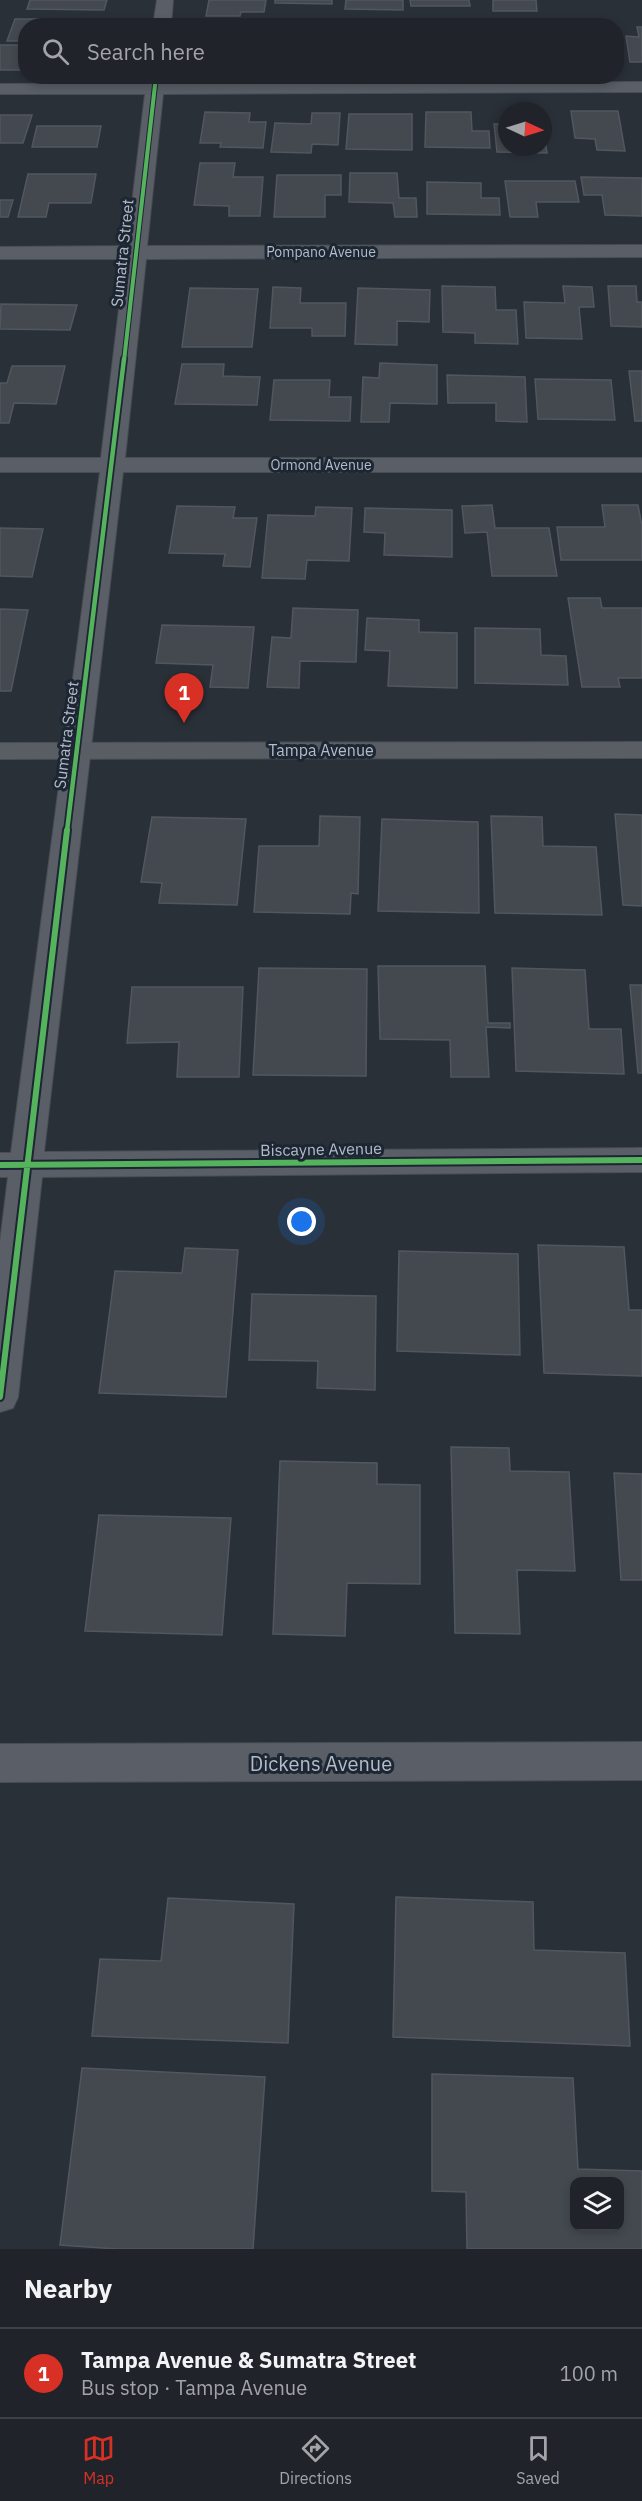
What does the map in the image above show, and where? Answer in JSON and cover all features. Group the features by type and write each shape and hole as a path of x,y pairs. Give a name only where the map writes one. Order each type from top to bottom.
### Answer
{"street":[{"path":"163,18 165,0"},
{"path":"0,88 103,84"},
{"name":"Sumatra Street","path":"0,1397 13,1165 77,751 155,84"},
{"path":"350,84 642,87"},
{"name":"Pompano Avenue","path":"0,253 642,251"},
{"name":"Ormond Avenue","path":"0,465 642,465"},
{"name":"Tampa Avenue","path":"0,751 642,750"},
{"name":"Biscayne Avenue","path":"13,1165 642,1160"},
{"name":"Dickens Avenue","path":"0,1763 642,1761"}],"building":[{"path":"30,0 107,0 104,10 27,9"},
{"path":"209,0 266,0 264,12 241,12 240,16 206,16"},
{"path":"275,0 332,0 332,4 275,3"},
{"path":"346,0 403,0 403,10 345,9"},
{"path":"410,0 469,0 470,6 411,6"},
{"path":"493,0 536,0 537,11 493,11"},
{"path":"15,19 18,19 18,41 7,41"},
{"path":"637,27 642,27 642,62 630,62 626,36 639,37"},
{"path":"0,45 18,45 18,70 0,70"},
{"path":"571,111 618,111 625,151 597,150 595,139 575,138"},
{"path":"205,112 250,113 249,122 266,122 263,148 220,147 221,143 200,143"},
{"path":"426,112 471,112 472,131 489,131 490,148 425,147"},
{"path":"312,113 340,113 338,145 312,144 311,153 271,152 275,123 311,124"},
{"path":"349,114 412,114 412,150 346,149"},
{"path":"0,115 32,115 23,143 0,143"},
{"path":"494,124 498,124 497,152"},
{"path":"37,126 101,126 97,147 32,147"},
{"path":"200,163 235,163 233,177 263,177 260,216 229,216 229,206 194,205"},
{"path":"350,173 397,173 399,198 416,198 417,217 395,217 393,203 349,202"},
{"path":"28,174 96,174 91,203 49,203 46,217 18,217"},
{"path":"277,175 341,175 341,195 325,195 325,217 274,217"},
{"path":"581,177 642,178 642,216 605,215 602,195 584,195"},
{"path":"505,181 575,181 579,202 536,202 538,217 510,217"},
{"path":"427,182 481,183 481,198 499,198 500,215 427,214"},
{"path":"0,200 13,200 8,217 0,217"},
{"path":"442,286 495,287 496,310 516,310 518,344 475,343 475,333 443,332"},
{"path":"563,286 592,287 594,307 579,307 582,339 526,338 524,302 565,303"},
{"path":"608,286 636,286 637,302 642,302 642,327 611,326"},
{"path":"273,287 301,288 300,303 346,303 345,336 312,336 312,328 270,328"},
{"path":"190,288 258,289 252,347 182,347"},
{"path":"358,288 430,290 429,322 397,321 397,345 355,344"},
{"path":"1,304 77,305 70,330 0,329"},
{"path":"380,363 437,365 437,404 390,403 389,422 361,422 363,377 379,378"},
{"path":"182,364 224,364 223,376 260,377 257,405 175,404"},
{"path":"12,366 65,366 56,404 14,403 9,423 0,423 0,383 7,383"},
{"path":"629,371 642,371 642,421 635,421"},
{"path":"447,375 525,377 527,422 496,421 496,403 448,403"},
{"path":"535,379 611,380 615,420 538,419"},
{"path":"274,380 330,380 329,397 351,397 350,421 270,420"},
{"path":"492,505 495,528 549,528 557,576 492,576 487,532 465,533 462,506"},
{"path":"602,505 638,505 642,526 642,560 561,560 557,527 605,527"},
{"path":"177,506 235,507 233,518 257,518 250,567 223,566 225,554 169,553"},
{"path":"316,507 352,508 349,561 307,560 305,579 262,578 268,515 315,516"},
{"path":"365,508 452,510 452,557 384,555 385,533 364,532"},
{"path":"0,528 43,529 32,577 0,576"},
{"path":"568,598 600,598 602,608 642,608 642,678 618,678 620,687 582,687"},
{"path":"293,608 358,610 356,662 300,661 299,688 267,687 272,637 291,638"},
{"path":"0,609 28,610 11,691 0,691"},
{"path":"367,618 419,620 419,632 457,633 457,688 388,686 390,651 365,650"},
{"path":"162,625 254,627 248,688 210,687 213,665 156,663"},
{"path":"475,628 540,629 541,655 566,656 568,685 475,683"},
{"path":"615,814 642,815 642,906 623,905"},
{"path":"320,816 360,817 358,894 351,893 350,914 254,912 259,846 319,846"},
{"path":"491,816 542,817 543,846 596,847 602,915 495,913"},
{"path":"152,817 246,819 237,905 159,903 162,883 141,882"},
{"path":"382,819 478,822 479,913 378,911"},
{"path":"378,966 485,966 488,1023 510,1023 510,1028 486,1027 489,1077 451,1077 450,1040 380,1039"},
{"path":"259,968 367,969 366,1076 253,1075"},
{"path":"512,968 585,970 589,1029 621,1029 624,1074 516,1071"},
{"path":"630,985 642,985 642,1073 638,1073"},
{"path":"132,987 243,987 239,1077 177,1077 179,1042 127,1043"},
{"path":"538,1245 624,1247 629,1310 642,1310 642,1376 544,1373"},
{"path":"185,1248 238,1250 226,1397 99,1393 115,1271 182,1273"},
{"path":"399,1251 518,1254 520,1355 397,1351"},
{"path":"252,1294 376,1296 375,1390 317,1388 318,1361 249,1360"},
{"path":"451,1447 509,1448 510,1471 569,1472 575,1571 517,1570 520,1634 455,1633"},
{"path":"280,1461 377,1463 377,1484 420,1485 420,1584 347,1583 345,1636 273,1634"},
{"path":"614,1473 642,1474 642,1580 621,1580"},
{"path":"99,1515 231,1518 222,1635 85,1631"},
{"path":"396,1897 533,1902 534,1950 625,1953 630,2046 393,2037"},
{"path":"168,1898 294,1904 288,2043 92,2036 100,1959 161,1961"},
{"path":"82,2068 265,2077 253,2249 117,2249 60,2245"},
{"path":"432,2074 573,2078 578,2169 642,2171 642,2249 467,2249 466,2192 432,2191"}],"cycle path":[{"path":"0,1397 26,1165 116,435 155,84"},
{"path":"0,1165 642,1160"}],"place":[{"name":"Tampa Avenue & Sumatra Street","path":"184,723"}]}
